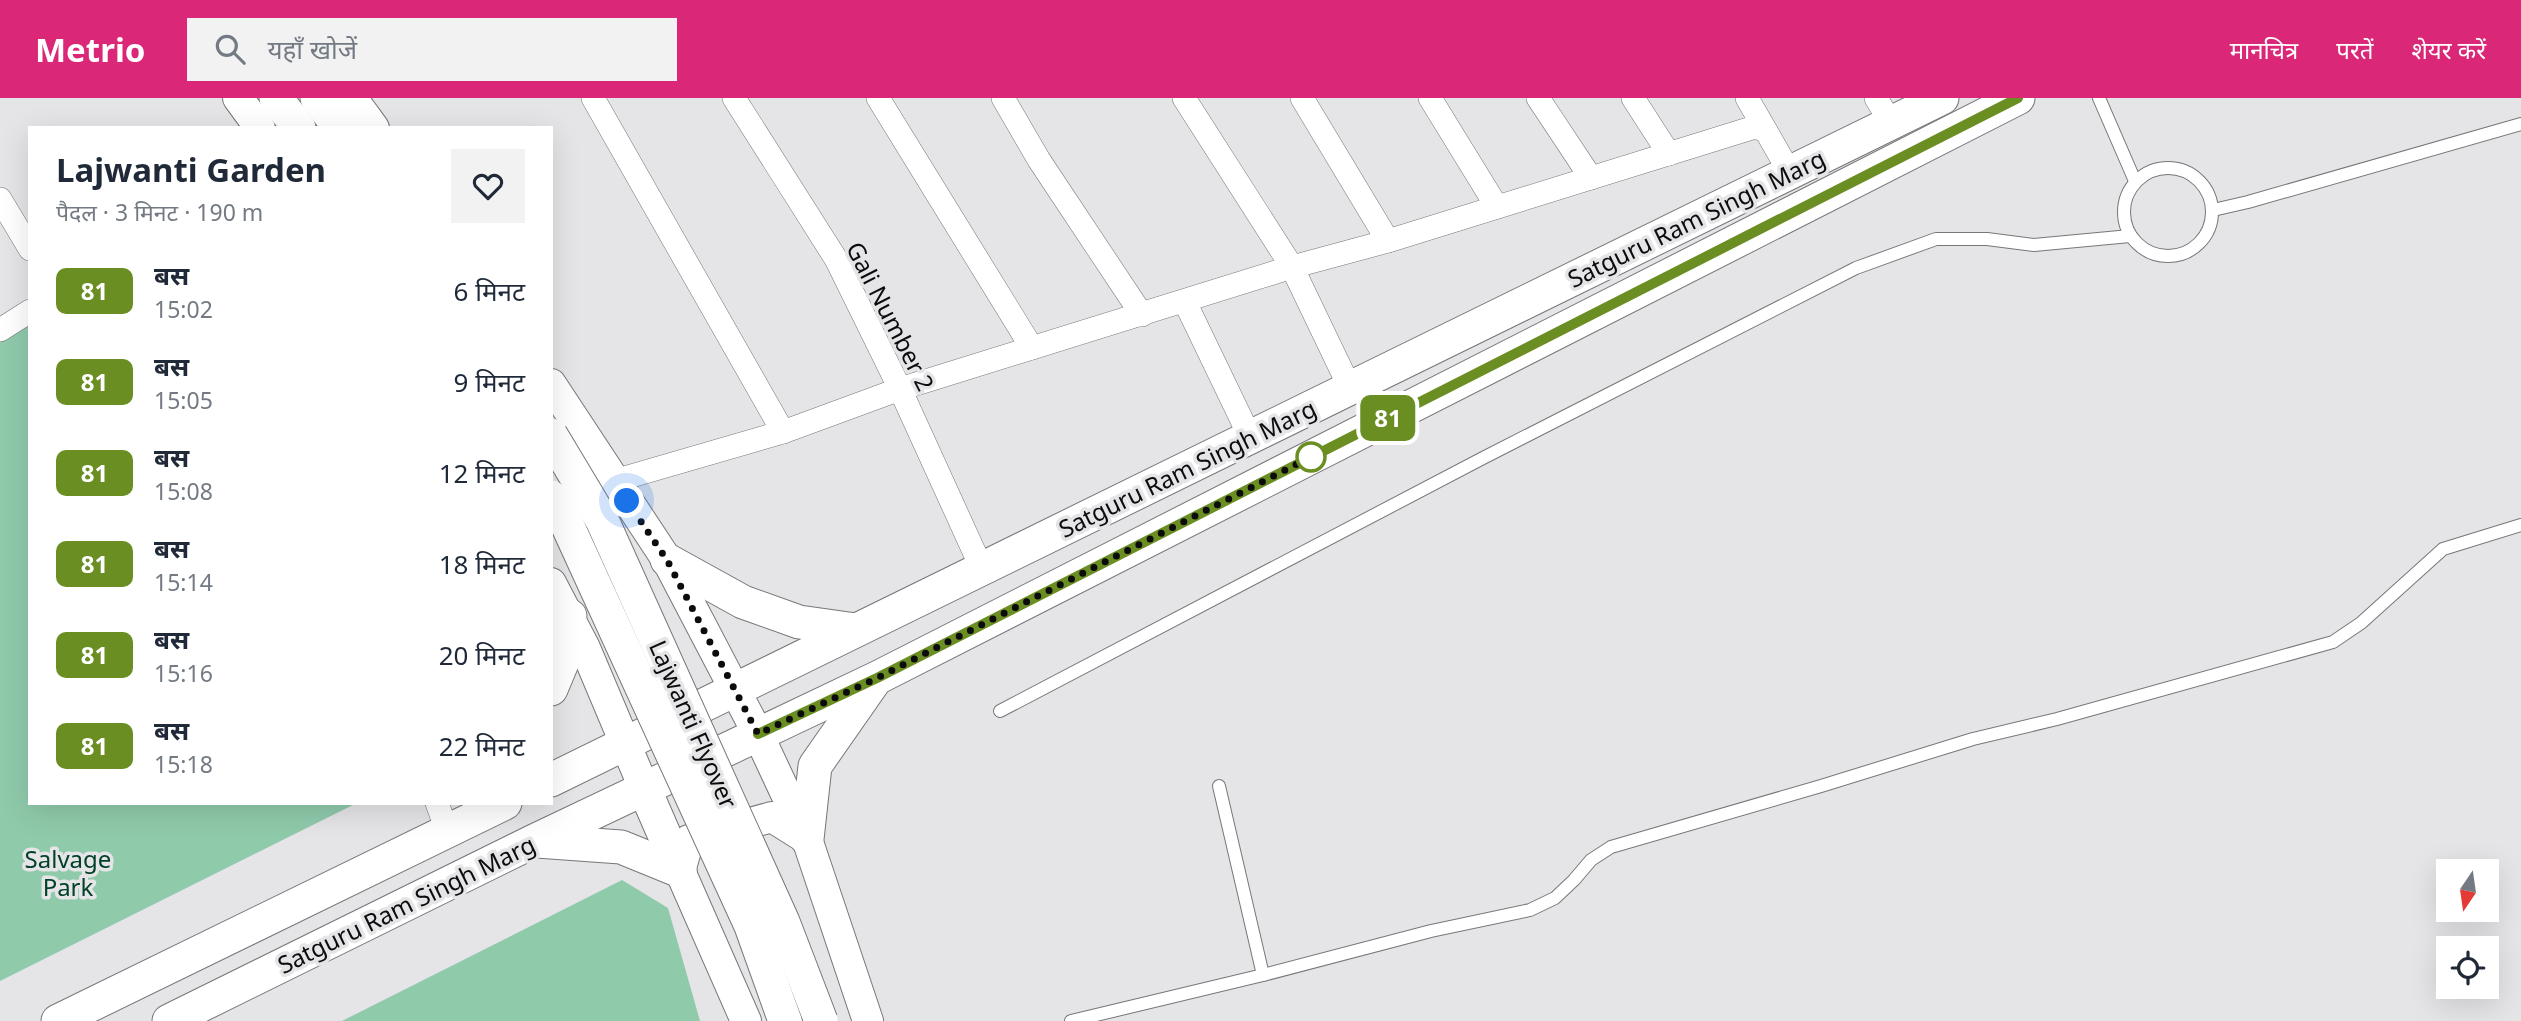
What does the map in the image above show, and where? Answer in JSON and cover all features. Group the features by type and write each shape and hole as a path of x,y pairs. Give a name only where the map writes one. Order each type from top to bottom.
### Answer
{"main road":[{"path":"276,98 297,126"},
{"path":"317,98 338,126"},
{"name":"Satguru Ram Singh Marg","path":"626,744 1790,173 1883,110 1942,98"},
{"name":"Satguru Ram Singh Marg","path":"169,1021 534,841 877,678 2018,98"},
{"name":"Lajwanti Flyover","path":"553,438 602,520 783,922 821,1021"},
{"name":"Lajwanti Flyover","path":"553,500 565,520 751,926 785,1021"},
{"path":"667,560 743,603 799,622 856,630"},
{"path":"553,684 564,658 569,616"},
{"path":"807,839 815,766 877,678"},
{"path":"553,779 626,744"},
{"path":"644,788 680,871"},
{"path":"442,817 464,805"},
{"name":"Satguru Ram Singh Marg","path":"58,1021 442,817 496,805"},
{"path":"534,841 621,847 680,871"}],"street":[{"path":"237,98 258,126"},
{"path":"352,98 373,126"},
{"path":"593,98 783,432"},
{"name":"Gali Number 2","path":"734,98 836,259 900,389 982,569"},
{"path":"878,98 1032,348"},
{"path":"1003,98 1039,160 1142,315"},
{"path":"1184,98 1292,267 1350,388"},
{"path":"1302,98 1388,241"},
{"path":"1430,98 1497,207"},
{"path":"1538,98 1591,178"},
{"path":"1633,98 1669,154"},
{"path":"1747,98 1790,173"},
{"path":"614,481 783,432 900,389 1292,267 1388,241 1755,127 1766,131"},
{"path":"0,199 28,246"},
{"path":"1185,302 1250,437"},
{"path":"0,330 28,312"},
{"path":"553,387 667,560 758,734 807,839 868,1021"},
{"path":"553,587 569,616 644,788"},
{"path":"746,1021 680,871 689,841 772,817 807,839"}],"lane":[{"path":"2099,98 2135,181"},
{"path":"2213,210 2521,124"},
{"path":"2161,168 2190,174 2202,183 2210,196 2213,210 2211,225 2205,238 2181,255 2166,257 2152,254 2140,247 2130,236 2124,222 2123,208 2135,181 2148,172 2161,168"},
{"path":"1000,711 1483,458 1856,268 1936,239 1987,239 2034,245 2130,236"},
{"path":"1071,1021 1431,931 1530,910 1555,898 1591,860 1611,847 1973,739 2057,719 2333,642 2361,623 2443,549 2521,525"},
{"path":"1219,786 1263,975"}],"green space":[{"name":"Salvage Park","path":"28,318 28,805 353,805 0,981 0,336"},
{"path":"622,880 668,908 700,1021 342,1021"}],"bus line":[{"name":"81","path":"758,734 877,678 2018,98"}],"route":[{"path":"627,501 667,560 758,734 877,678 1311,457"}]}
